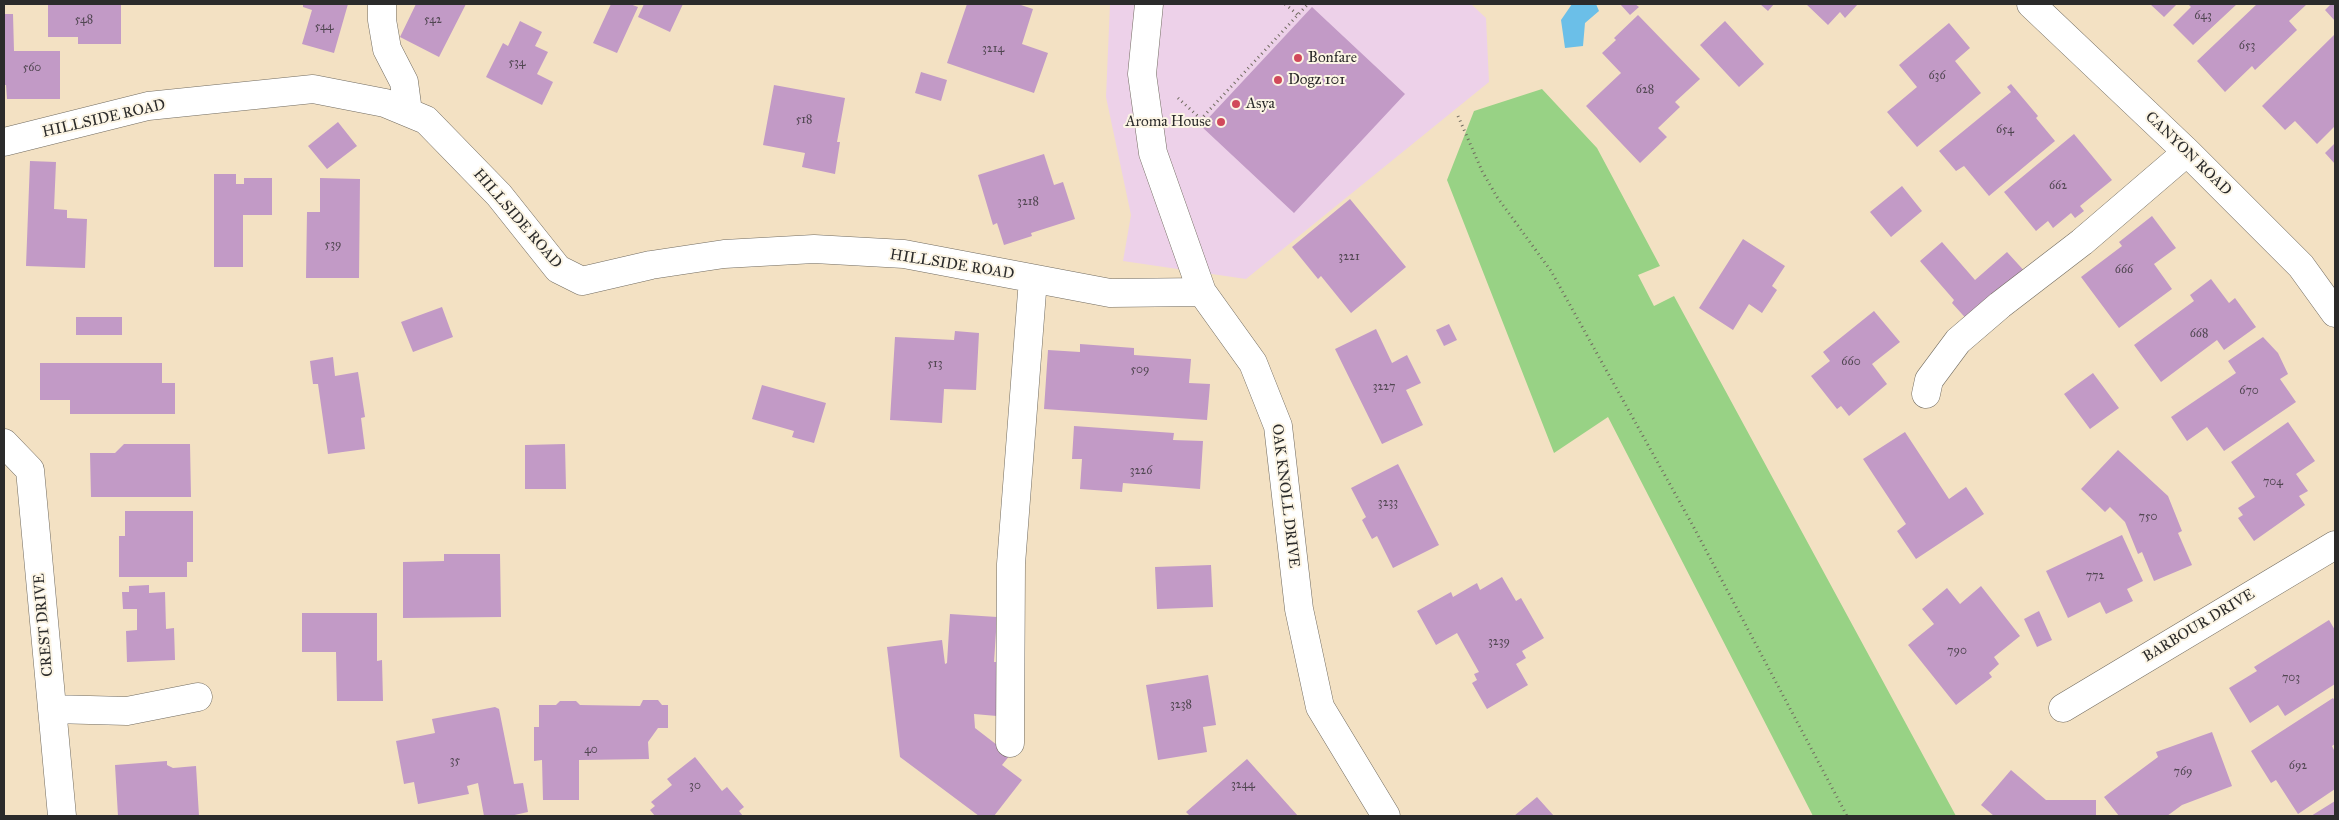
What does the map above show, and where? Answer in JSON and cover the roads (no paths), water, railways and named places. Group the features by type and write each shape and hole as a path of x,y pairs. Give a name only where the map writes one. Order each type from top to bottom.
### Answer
{"street":[{"path":"382,4 382,20 387,49 404,82 408,112"},
{"name":"OAK KNOLL DRIVE","path":"1149,4 1142,74 1153,153 1202,292 1253,363 1278,426 1299,609 1320,708 1386,816"},
{"name":"CANYON ROAD","path":"2031,4 2187,152 2301,266 2335,313"},
{"name":"HILLSIDE ROAD","path":"4,142 148,106 313,89 385,103 426,120 499,196 558,269 582,281 651,265 724,254 814,249 904,254 1110,293 1202,292"},
{"path":"1926,394 1929,380 1958,341 2000,305 2082,242 2187,152"},
{"path":"1010,743 1011,564 1033,279"},
{"name":"CREST DRIVE","path":"4,444 30,470 62,816"},
{"name":"BARBOUR DRIVE","path":"2063,708 2335,545"},
{"path":"52,709 127,711 198,697"}],"water":[{"path":"1572,4 1596,4 1599,11 1585,23 1583,46 1565,48 1561,20"}],"place":[{"name":"Bonfare","path":"1298,58"},
{"name":"Dogz 101","path":"1278,80"},
{"name":"Asya","path":"1236,104"},
{"name":"Aroma House","path":"1221,122"}]}
